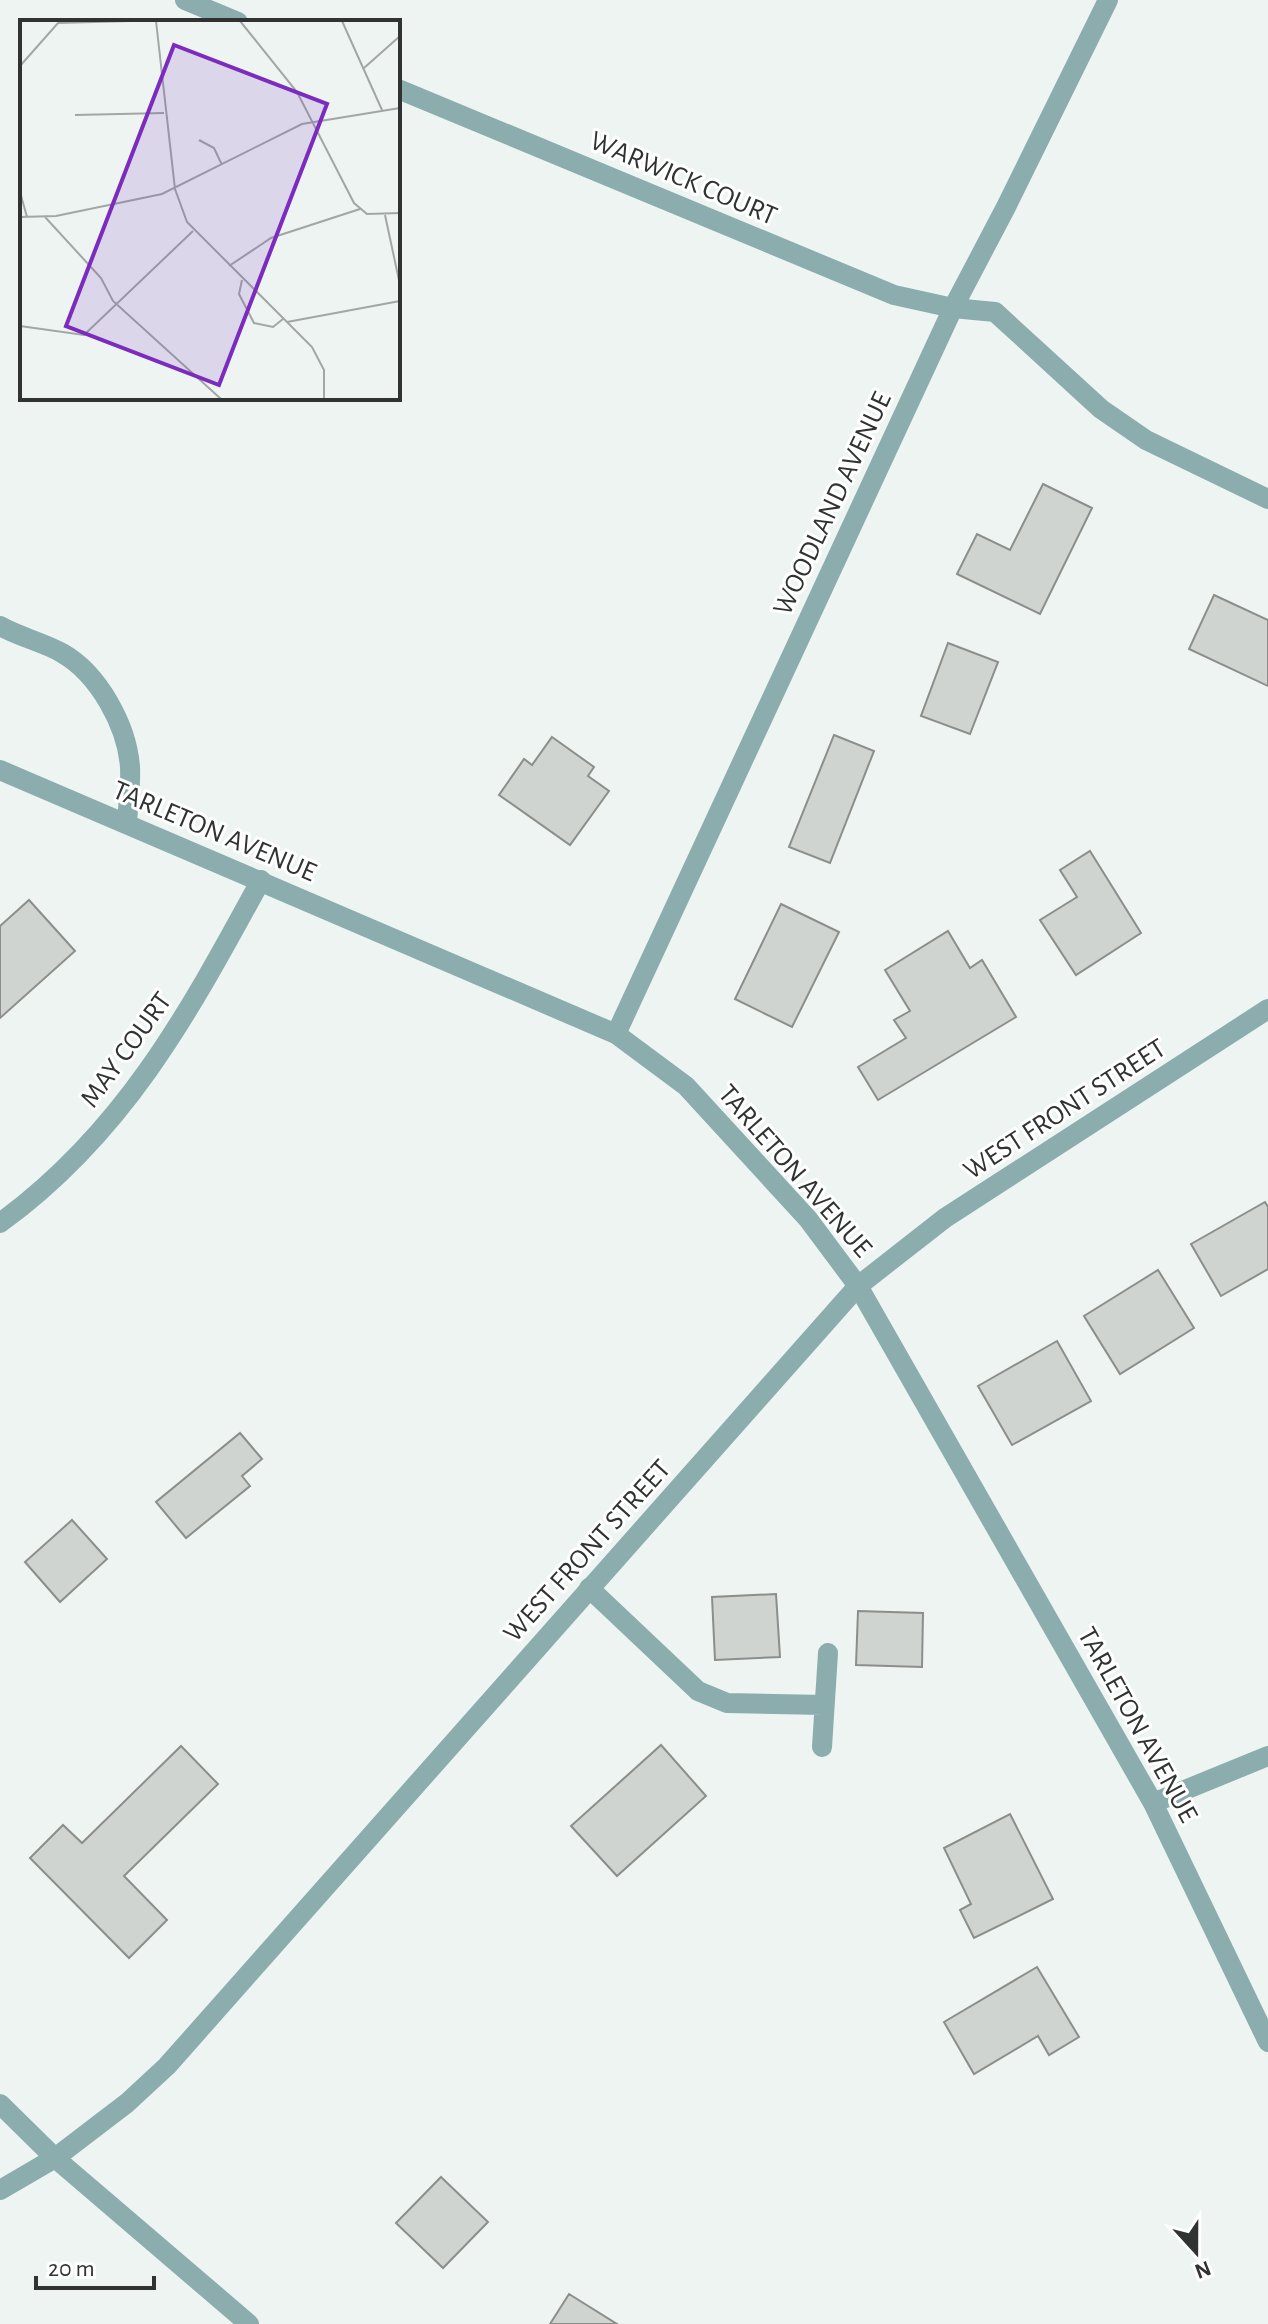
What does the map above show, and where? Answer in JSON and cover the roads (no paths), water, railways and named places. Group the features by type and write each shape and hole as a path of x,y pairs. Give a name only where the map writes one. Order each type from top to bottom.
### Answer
{"street":[{"path":"185,0 233,20"},
{"name":"WOODLAND AVENUE","path":"616,1034 953,308 1108,0"},
{"name":"WARWICK COURT","path":"400,90 894,295 953,308 995,312 1101,409 1146,440 1268,499"},
{"path":"0,626 64,654 89,677 112,705 124,735 130,767 127,823"},
{"name":"TARLETON AVENUE","path":"0,770 616,1034 686,1086 808,1219 858,1286 1153,1803 1268,2042"},
{"name":"MAY COURT","path":"0,1223 32,1200 116,1114 163,1052 261,880"},
{"name":"WEST FRONT STREET","path":"0,2190 55,2158 127,2103 167,2066 858,1286 945,1218 1268,1009"},
{"path":"589,1588 698,1691 727,1703 824,1705"},
{"path":"822,1747 828,1653"},
{"path":"1153,1803 1268,1756"},
{"path":"0,2104 55,2158 249,2324"}]}
